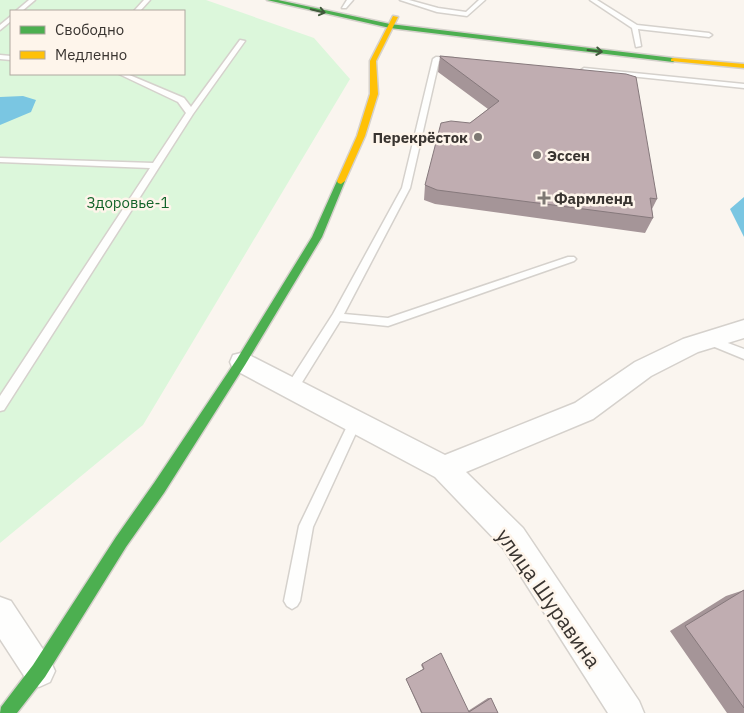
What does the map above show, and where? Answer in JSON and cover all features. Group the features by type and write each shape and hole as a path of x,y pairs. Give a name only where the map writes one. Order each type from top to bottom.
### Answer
{"street":[{"path":"270,0 393,21 676,61 743,65"},
{"path":"314,0 347,4 393,21 638,46 743,65"},
{"path":"6,713 39,671 121,542 159,488 241,362 321,229 361,136 374,94 373,60 393,21"},
{"path":"444,468 584,411 643,369 692,345 744,329"},
{"name":"улица Шуравина","path":"241,362 444,468 513,538 627,713"},
{"path":"0,612 39,671"}],"lane":[{"path":"20,10 32,0"},
{"path":"138,10 147,0"},
{"path":"403,0 437,10 467,14 482,0"},
{"path":"593,0 636,28 709,35"},
{"path":"0,28 10,19"},
{"path":"636,28 638,46"},
{"path":"0,406 190,113 242,40"},
{"path":"292,388 337,317 406,188 436,59 466,61"},
{"path":"574,70 744,86"},
{"path":"124,75 181,100 187,106 190,113"},
{"path":"1,161 156,166"},
{"path":"337,317 388,322 571,259"},
{"path":"708,340 744,354"},
{"path":"292,602 306,526 355,422"}],"green space":[{"name":"Здоровье-1","path":"0,0 206,0 314,38 350,79 143,425 0,543"}],"water":[{"path":"23,96 36,100 31,112 0,125 0,97"},
{"path":"744,197 744,237 730,209"}],"building":[{"name":"Эссен","path":"440,56 626,74 636,77 657,199 650,198 653,218 437,190 425,185 441,123 451,121 470,123 499,101"},
{"path":"744,590 744,708 685,626"},
{"path":"441,653 469,712 491,698 498,713 422,713 406,679 424,669 422,664"}],"traffic: fast":[{"path":"270,0 390,26 673,60"},
{"path":"7,713 39,671 121,542 159,488 241,362 317,237 341,181"}],"traffic: slow":[{"path":"341,181 361,136 374,94 373,61 395,17"},
{"path":"673,60 744,66"}],"place":[{"name":"Перекрёсток","path":"478,137"},
{"name":"Эссен","path":"537,155"},
{"name":"Фармленд","path":"544,198"}]}
